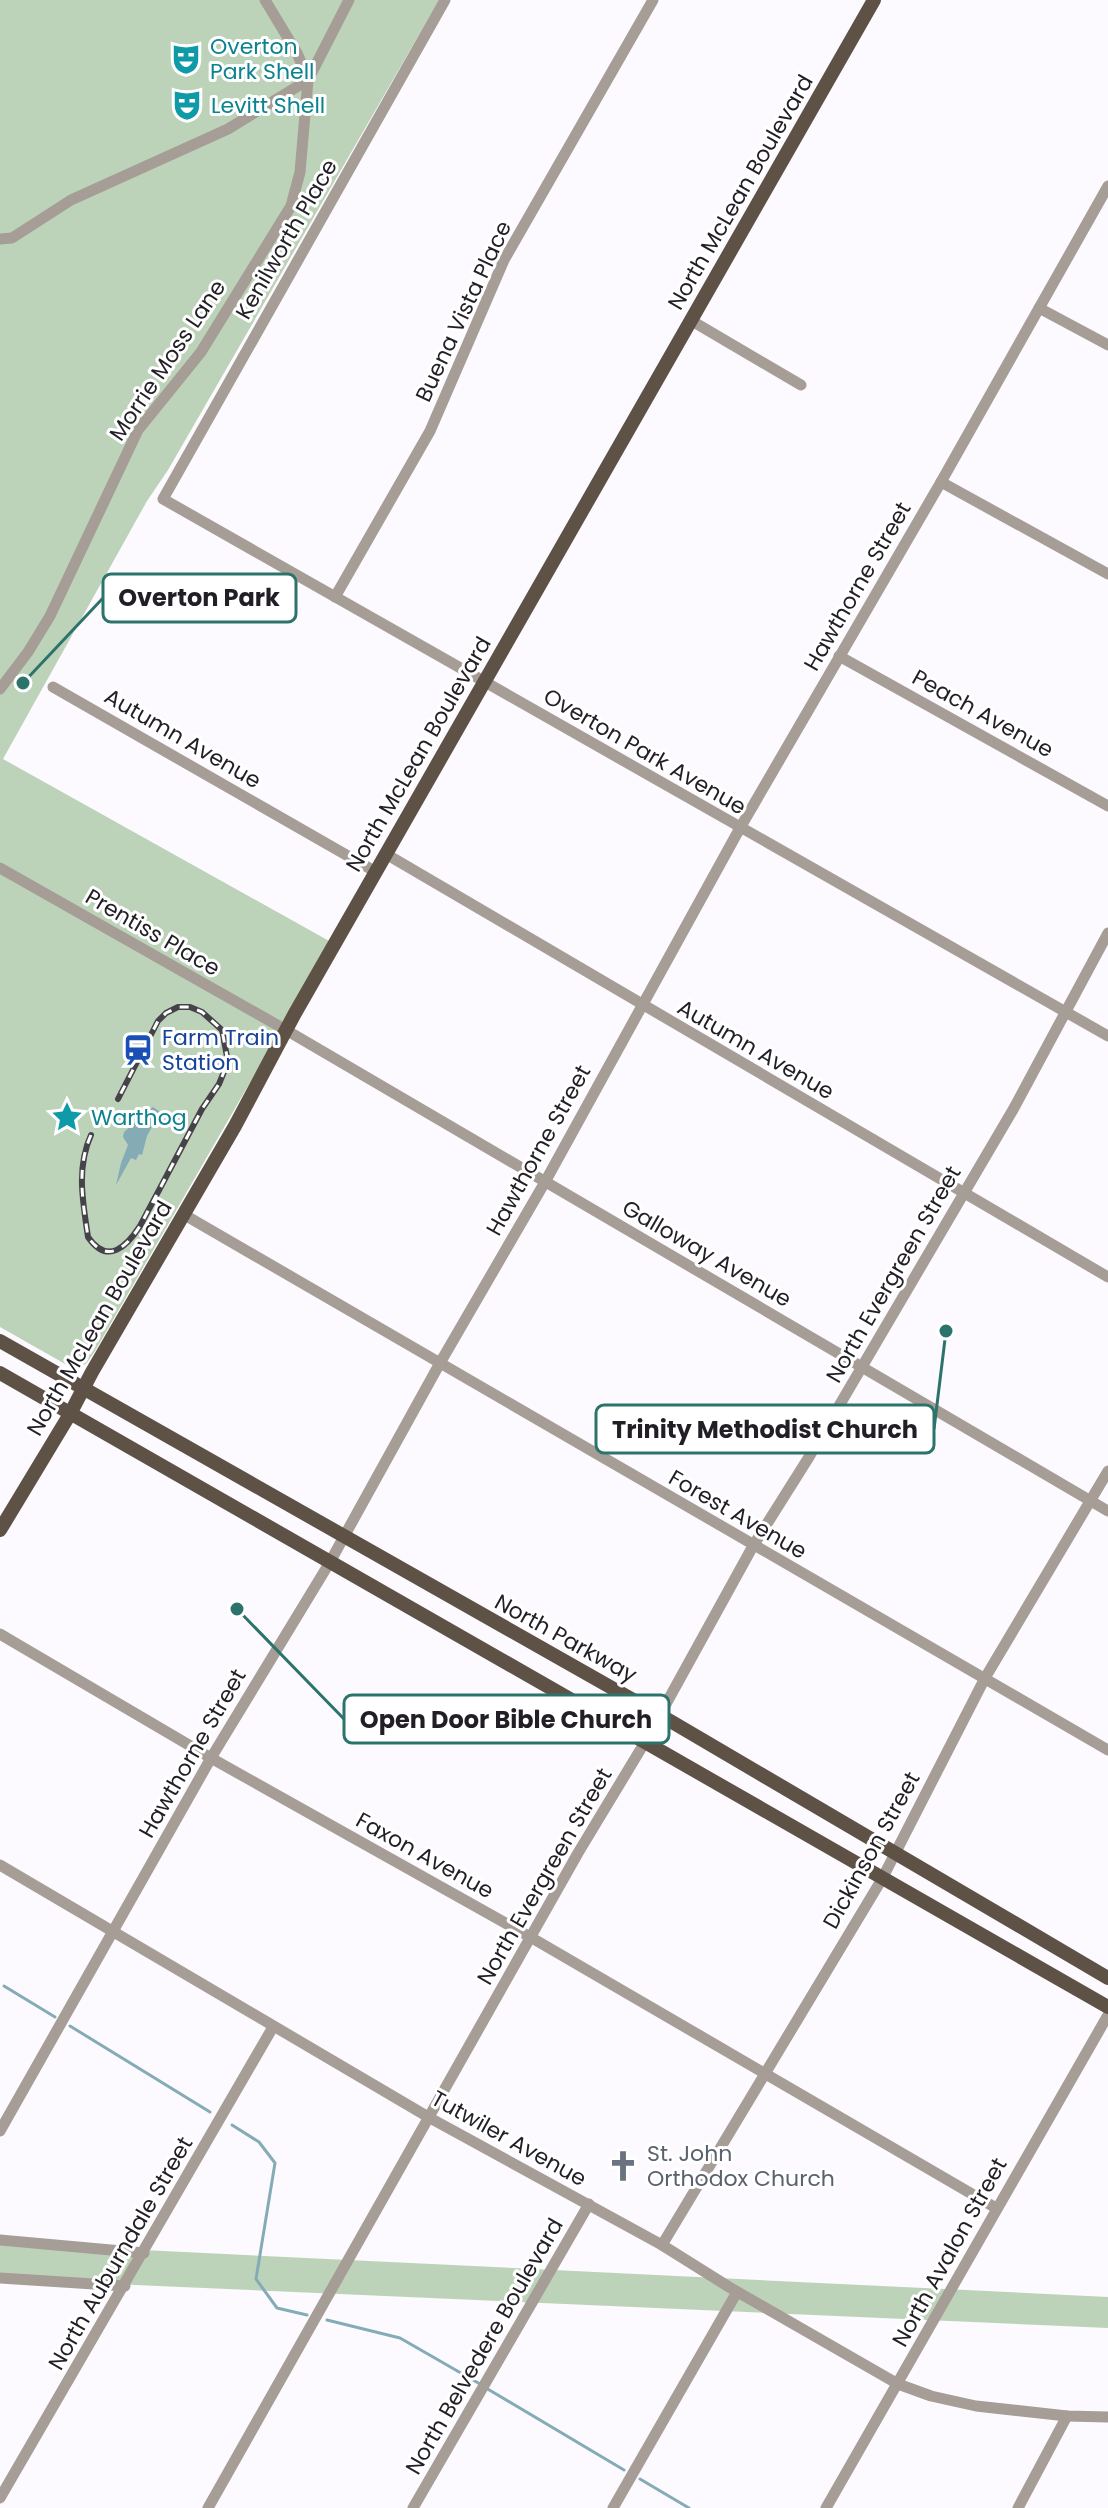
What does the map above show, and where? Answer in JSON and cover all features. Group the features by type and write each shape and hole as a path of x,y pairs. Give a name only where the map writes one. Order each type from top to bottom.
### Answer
{"main road":[{"name":"North McLean Boulevard","path":"0,1530 242,1114 286,1030 874,0"},
{"name":"North Parkway","path":"0,1341 659,1716 1108,1978"},
{"path":"0,1373 1108,2007"}],"street":[{"path":"0,239 12,238 71,200 228,129 308,80 297,53 265,0"},
{"name":"Morrie Moss Lane","path":"0,689 50,616 138,430 201,352 291,206 300,172 308,80 349,0"},
{"name":"Kenilworth Place","path":"163,499 445,0"},
{"name":"Buena Vista Place","path":"335,597 430,431 504,260 653,0"},
{"name":"Hawthorne Street","path":"0,2131 211,1758 330,1562 740,828 1108,186"},
{"path":"1039,308 1108,345"},
{"path":"692,321 801,385"},
{"path":"941,482 1108,574"},
{"name":"Overton Park Avenue","path":"163,499 1108,1036"},
{"name":"Peach Avenue","path":"839,656 1108,806"},
{"name":"Autumn Avenue","path":"53,687 376,872"},
{"name":"Autumn Avenue","path":"386,854 1108,1277"},
{"name":"Prentiss Place","path":"0,868 286,1030"},
{"name":"North Evergreen Street","path":"208,2508 578,1853 645,1742 753,1546 964,1192 1066,1014 1108,933"},
{"name":"Galloway Avenue","path":"286,1030 1108,1511"},
{"name":"Forest Avenue","path":"183,1214 1108,1750"},
{"name":"Dickinson Street","path":"662,2245 882,1879 985,1678 1108,1471"},
{"name":"Faxon Avenue","path":"0,1634 996,2208"},
{"name":"Tutwiler Avenue","path":"0,1865 430,2118 662,2245 737,2292 898,2384 931,2396 976,2406 1067,2416 1108,2417"},
{"name":"North Avalon Street","path":"826,2508 1108,2015"},
{"name":"North Auburndale Street","path":"0,2498 273,2027"},
{"name":"North Belvedere Boulevard","path":"413,2508 589,2204"},
{"path":"0,2240 144,2253"},
{"path":"0,2278 125,2286"},
{"path":"613,2508 737,2292"},
{"path":"1018,2508 1067,2416"}],"green space":[{"path":"0,0 439,0 168,470 147,501 3,759 331,942 95,1351 86,1364 74,1369 0,1327"},
{"path":"0,2243 1108,2297 1108,2328 0,2279"}],"water":[{"path":"153,1107 160,1112 147,1136 142,1155 139,1154 136,1160 131,1158 116,1185 128,1145 123,1137 124,1132"}],"waterway":[{"path":"4,1986 55,2017"},
{"path":"70,2026 210,2112"},
{"path":"232,2125 259,2142 275,2163 256,2279 277,2308 307,2315"},
{"path":"327,2320 400,2338 480,2384"},
{"path":"486,2388 624,2470"},
{"path":"640,2479 689,2508"}],"railway":[{"path":"91,1135 82,1173 88,1237 95,1246 110,1252 123,1246 140,1226 202,1109 219,1084 228,1062 222,1030 202,1012 190,1007 178,1007 166,1013 158,1021 118,1099"}],"place":[{"name":"Overton Park Shell","path":"186,59"},
{"name":"Levitt Shell","path":"187,105"},
{"name":"Overton Park","path":"23,683"},
{"name":"Farm Train Station","path":"138,1050"},
{"name":"Warthog","path":"67,1117"},
{"name":"Trinity Methodist Church","path":"946,1331"},
{"name":"Open Door Bible Church","path":"237,1609"},
{"name":"St. John Orthodox Church","path":"623,2166"}]}
